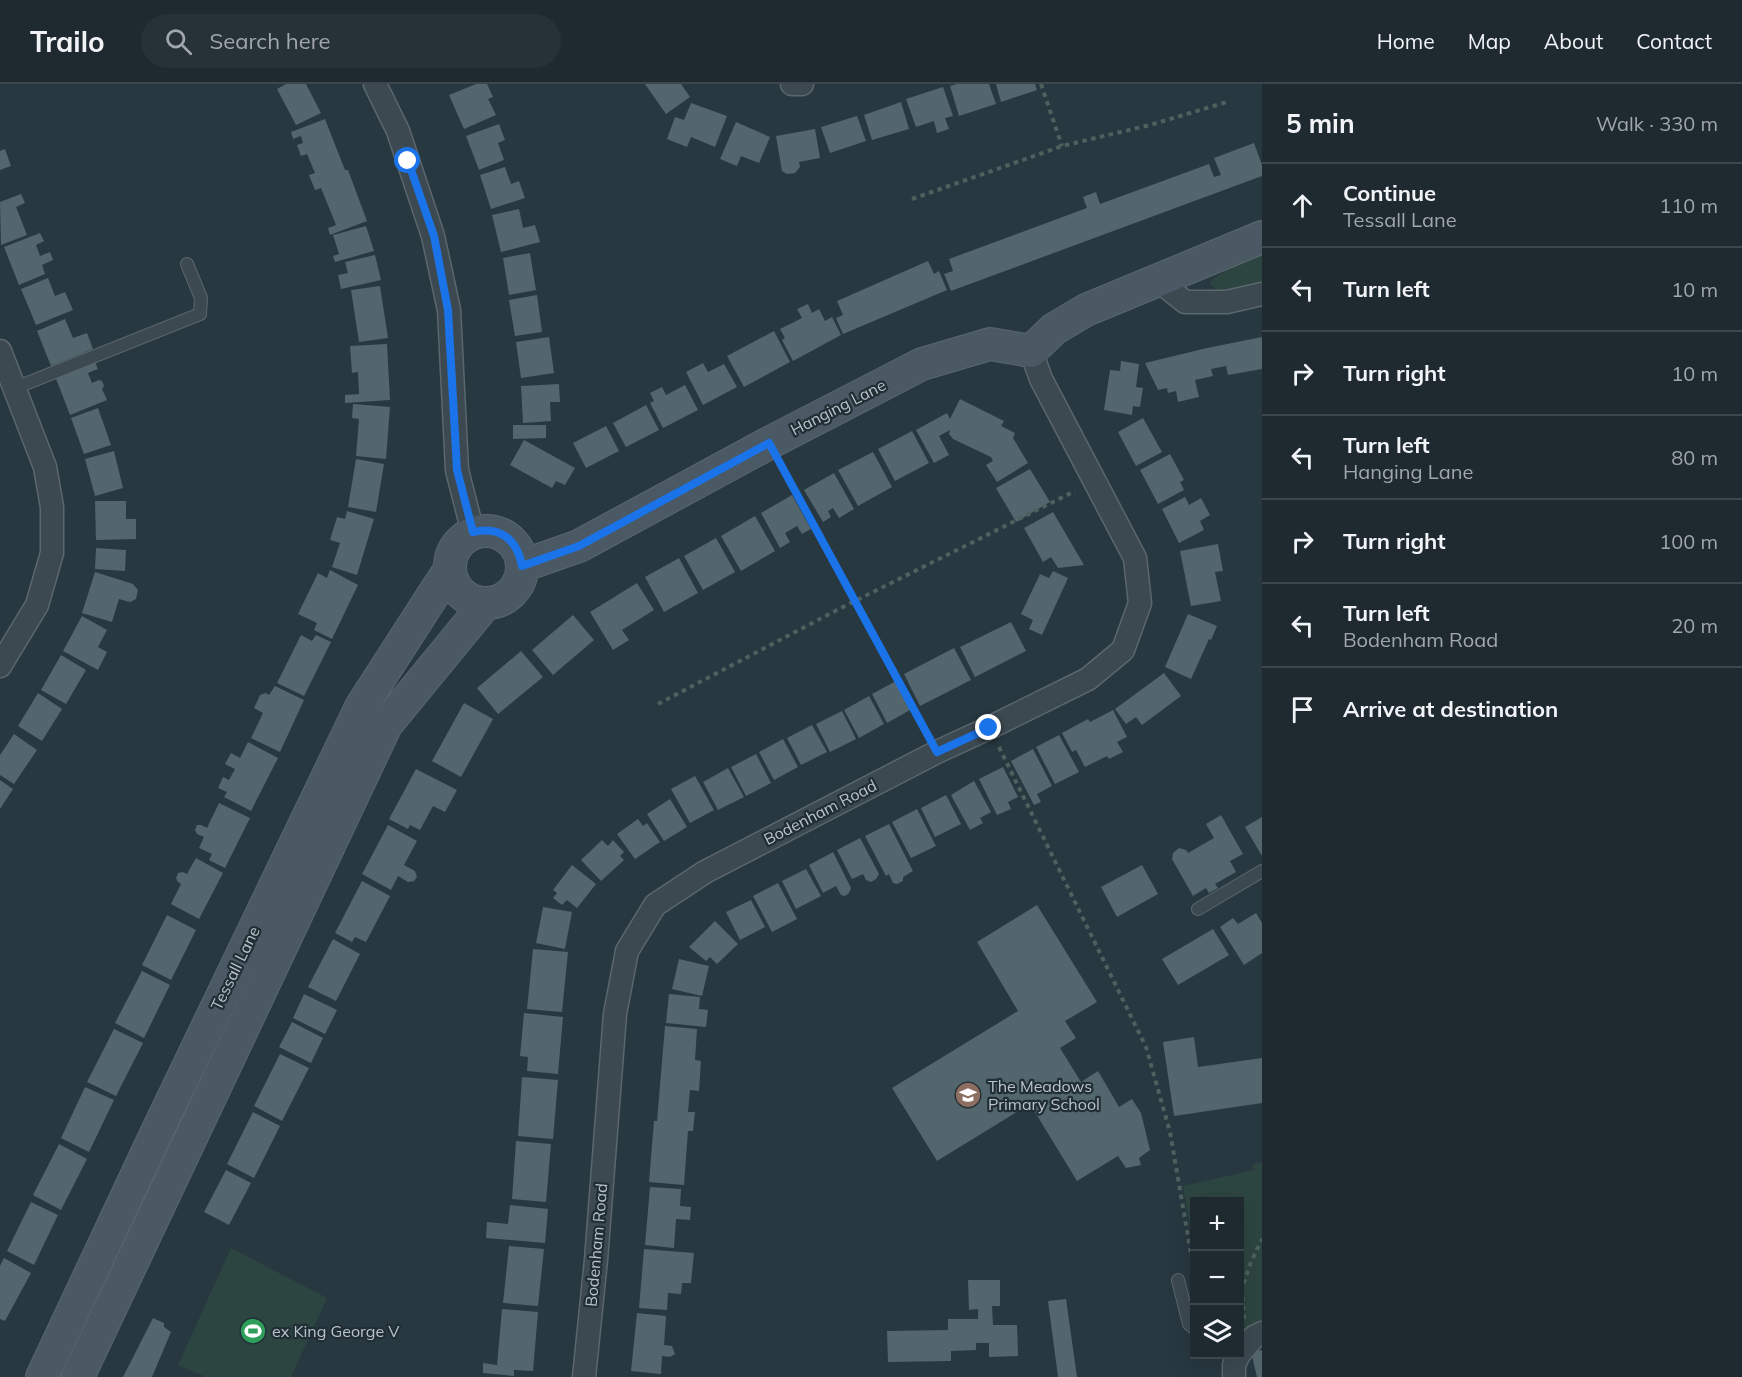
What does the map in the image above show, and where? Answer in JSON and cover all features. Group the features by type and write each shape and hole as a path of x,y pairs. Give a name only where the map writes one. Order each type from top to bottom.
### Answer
{"street":[{"path":"375,84 398,131 434,236 448,310 457,470 473,532"},
{"path":"792,84 802,84"},
{"path":"1031,351 1054,329 1086,310 1262,237"},
{"path":"1159,281 1185,302 1227,302 1262,294"},
{"name":"Hanging Lane","path":"522,566 579,546 769,443 922,364 990,344 1031,351"},
{"path":"0,351 45,467 52,507 52,553 37,605 0,666"},
{"name":"Bodenham Road","path":"584,1377 596,1260 615,1014 627,951 656,905 705,872 937,752 1088,680 1123,650 1140,603 1135,558 1041,379 1031,351"},
{"path":"495,531 506,536 515,544 520,555 521,578 515,588 497,602 476,602 466,598 452,582 449,572 454,548 473,532 495,531"},
{"name":"Tessall Lane","path":"42,1377 361,707 449,572"},
{"name":"Tessall Lane","path":"78,1377 386,725 486,603"},
{"path":"1234,1377 1234,1365 1246,1346"}],"lane":[{"path":"15,388 200,314 201,298 187,264"},
{"path":"1198,909 1262,871"},
{"path":"1178,1280 1190,1325"}],"path":[{"path":"1041,84 1062,146"},
{"path":"912,199 1062,146 1150,125 1227,102"},
{"path":"769,443 937,752"},
{"path":"658,704 1094,481"},
{"path":"989,728 1146,1047 1170,1132 1191,1251"},
{"path":"1246,1346 1242,1288 1262,1239"}],"green space":[{"path":"1262,254 1262,285 1218,292 1209,282 1228,269"},
{"path":"1262,1162 1262,1329 1244,1341 1244,1197 1190,1197 1190,1228 1183,1186 1254,1170 1252,1164"},
{"name":"ex King George V","path":"231,1248 327,1298 291,1377 206,1377 178,1365"}],"building":[{"path":"286,84 306,84 321,113 296,125 277,89"},
{"path":"476,84 487,84 493,97 488,99 496,115 464,129 449,95"},
{"path":"645,84 681,84 690,97 666,114"},
{"path":"989,84 996,104 959,116 950,86"},
{"path":"996,84 1035,84 1037,90 1001,102"},
{"path":"943,87 953,116 945,118 949,129 937,133 934,121 916,127 906,99"},
{"path":"901,102 909,129 872,140 864,115"},
{"path":"691,103 727,116 715,147 691,137 687,147 667,139 675,117 684,120"},
{"path":"857,116 866,141 830,153 821,127"},
{"path":"325,119 345,170 348,170 367,221 330,235 328,228 336,225 321,188 315,190 309,175 315,173 307,154 301,156 297,145 303,143 301,136 293,139 291,132"},
{"path":"736,122 770,137 759,163 741,156 737,166 720,159"},
{"path":"499,124 505,140 498,143 504,160 479,170 466,136"},
{"path":"815,129 820,158 799,162 800,167 795,173 787,174 782,171 776,136"},
{"path":"1254,143 1262,165 1262,176 951,291 944,274 953,271 949,259 1087,208 1083,197 1096,192 1100,204 1209,164 1214,177 1221,175 1214,158"},
{"path":"5,149 11,166 0,170 0,151"},
{"path":"505,167 511,184 519,181 525,198 491,209 480,175"},
{"path":"21,194 25,203 16,207 27,235 1,245 0,202"},
{"path":"519,209 523,228 535,225 540,242 501,252 492,215"},
{"path":"366,226 374,251 335,262 333,256 339,254 333,235"},
{"path":"40,233 44,241 36,245 40,256 50,252 53,260 42,265 45,274 19,285 4,247"},
{"path":"530,253 536,290 509,295 503,258"},
{"path":"375,255 381,280 341,289 338,275 348,273 345,262"},
{"path":"928,261 934,274 939,271 947,290 843,334 836,318 843,315 837,301"},
{"path":"48,278 55,296 65,292 73,310 36,325 21,289"},
{"path":"380,286 388,338 359,342 351,290"},
{"path":"537,295 542,332 515,336 509,300"},
{"path":"808,304 812,313 819,309 825,321 832,317 841,335 793,361 782,340 785,338 780,329 802,318 797,309"},
{"path":"65,319 73,338 87,333 93,349 51,366 37,331"},
{"path":"774,331 790,362 744,387 727,356"},
{"path":"549,337 554,373 521,378 516,342"},
{"path":"1262,337 1262,369 1228,375 1226,366 1211,369 1213,376 1195,380 1199,397 1178,402 1176,391 1168,393 1167,388 1158,390 1145,363 1207,348"},
{"path":"387,344 390,400 345,403 345,395 359,394 358,372 352,373 350,346"},
{"path":"94,360 98,369 88,373 92,383 102,381 104,386 102,389 107,400 70,415 55,376"},
{"path":"1121,361 1139,364 1136,387 1143,388 1140,407 1133,406 1132,415 1104,410 1110,370 1120,371"},
{"path":"703,363 708,372 724,364 737,387 703,405 686,372"},
{"path":"559,384 560,402 550,402 551,421 523,423 521,386"},
{"path":"685,385 698,410 663,428 650,403 654,401 650,393 662,387 666,395"},
{"path":"960,399 1004,421 1001,426 1015,433 1013,438 1028,463 997,482 986,465 993,461 991,457 953,439 949,434 950,430 939,436 949,455 934,463 916,430 947,413 950,419"},
{"path":"353,404 390,407 386,459 356,456 359,419 352,418"},
{"path":"646,405 659,430 626,447 613,423"},
{"path":"98,408 111,445 84,454 71,418"},
{"path":"1143,418 1162,452 1136,466 1118,432"},
{"path":"513,425 546,425 546,438 513,439"},
{"path":"606,426 619,451 586,468 573,443"},
{"path":"912,431 929,463 895,481 878,449"},
{"path":"524,440 575,468 565,485 556,481 552,488 510,465"},
{"path":"114,451 123,488 95,496 85,459"},
{"path":"873,452 892,487 858,506 838,470"},
{"path":"1170,454 1184,480 1180,482 1184,490 1158,504 1140,470"},
{"path":"356,459 384,464 376,512 348,507"},
{"path":"1030,469 1050,502 1016,522 996,488"},
{"path":"834,473 854,509 839,518 833,508 828,511 831,517 823,522 804,490"},
{"path":"792,495 811,529 802,534 797,526 785,533 790,542 780,548 761,513"},
{"path":"1185,497 1189,505 1201,498 1210,515 1200,521 1204,530 1179,543 1162,509"},
{"path":"95,501 126,501 126,519 136,519 136,539 96,540"},
{"path":"347,511 374,519 357,575 332,567 340,543 330,540 337,517 345,519"},
{"path":"1053,512 1084,565 1058,568 1051,557 1043,562 1024,528"},
{"path":"755,516 775,551 741,571 721,536"},
{"path":"716,538 735,572 703,590 684,556"},
{"path":"1218,544 1223,571 1215,572 1221,601 1191,606 1180,551"},
{"path":"96,548 126,550 125,571 95,569"},
{"path":"679,558 698,593 664,612 645,577"},
{"path":"330,570 358,585 332,639 314,630 317,623 298,614 318,573 327,578"},
{"path":"1053,571 1068,578 1042,635 1029,629 1033,620 1021,614 1040,574 1049,578"},
{"path":"95,572 133,584 138,590 136,599 130,602 119,599 112,622 82,613"},
{"path":"637,583 654,610 622,630 629,640 613,650 590,612"},
{"path":"1188,614 1217,626 1191,679 1165,667"},
{"path":"573,615 594,640 553,675 532,650"},
{"path":"82,616 107,630 98,647 107,652 98,670 63,651"},
{"path":"1011,622 1026,651 975,677 960,647"},
{"path":"301,635 312,641 316,635 331,642 304,696 277,683"},
{"path":"954,648 971,680 920,706 904,674"},
{"path":"521,651 543,677 498,714 477,688"},
{"path":"61,655 86,670 66,704 41,690"},
{"path":"1164,673 1181,696 1142,725 1136,717 1126,724 1115,709"},
{"path":"896,681 912,709 887,723 872,694"},
{"path":"275,686 304,700 280,752 251,738 263,713 254,708 260,695 266,693 269,695"},
{"path":"38,693 62,709 42,741 18,726"},
{"path":"869,696 884,724 859,738 844,710"},
{"path":"464,703 493,719 461,777 432,761"},
{"path":"1113,710 1127,737 1117,742 1123,752 1109,759 1107,756 1085,767 1076,750 1072,752 1062,733 1088,719 1090,722"},
{"path":"842,711 856,739 830,752 816,724"},
{"path":"812,725 827,752 801,765 787,738"},
{"path":"14,734 37,750 14,784 0,775 0,755"},
{"path":"1059,735 1079,772 1055,784 1036,747"},
{"path":"783,739 798,767 774,780 759,752"},
{"path":"248,742 278,758 251,811 224,797 227,792 218,788 223,777 229,780 235,769 225,764 231,753 240,758"},
{"path":"1033,749 1052,786 1037,794 1041,802 1034,805 1011,761"},
{"path":"756,754 771,783 746,796 731,767"},
{"path":"1003,767 1018,797 1008,802 1011,809 997,815 979,779"},
{"path":"728,768 744,797 718,810 703,782"},
{"path":"416,769 457,790 445,812 433,806 420,830 410,825 408,829 389,819"},
{"path":"695,776 714,810 690,823 671,789"},
{"path":"0,780 13,789 0,809"},
{"path":"974,781 991,812 980,818 983,823 970,830 951,795"},
{"path":"946,795 961,824 935,837 921,808"},
{"path":"670,799 687,827 664,841 647,814"},
{"path":"219,803 250,818 225,868 209,860 212,854 199,848 204,837 197,834 195,830 197,825 207,828"},
{"path":"917,809 936,846 911,858 892,822"},
{"path":"1221,815 1243,854 1230,861 1236,872 1215,884 1218,888 1209,893 1206,888 1193,896 1172,859 1173,853 1179,848 1188,853 1214,838 1206,824"},
{"path":"1262,817 1262,856 1245,827"},
{"path":"638,819 643,826 647,823 660,842 635,859 617,834"},
{"path":"889,824 913,871 897,884 893,883 889,874 886,876 865,836"},
{"path":"388,825 417,841 404,865 415,871 417,877 414,881 408,882 398,876 391,890 362,874"},
{"path":"860,838 879,874 871,882 866,880 863,874 852,879 837,850"},
{"path":"602,840 608,846 613,840 624,852 620,856 624,860 601,881 581,860"},
{"path":"833,852 851,888 845,896 841,895 836,886 823,893 809,865"},
{"path":"196,858 223,873 199,919 171,904 181,884 176,878 178,873 187,874"},
{"path":"572,865 596,884 577,908 567,900 562,905 553,898 557,893 553,890"},
{"path":"1142,865 1158,894 1117,917 1101,887"},
{"path":"806,869 821,896 796,909 782,881"},
{"path":"362,881 390,896 366,942 355,937 352,942 335,933"},
{"path":"778,883 797,919 772,932 753,896"},
{"path":"751,900 765,927 740,940 726,912"},
{"path":"1037,905 1097,1002 1065,1021 1076,1038 1060,1048 1081,1082 1098,1071 1119,1107 1132,1099 1141,1113 1150,1150 1139,1158 1141,1165 1126,1168 1118,1156 1077,1181 1030,1104 937,1161 892,1088 1018,1011 977,942"},
{"path":"543,907 572,912 565,949 536,943"},
{"path":"1256,913 1262,923 1262,953 1244,965 1220,927 1233,918 1238,924"},
{"path":"167,915 196,930 171,980 142,965"},
{"path":"715,921 738,944 717,964 710,957 706,961 689,947"},
{"path":"1213,929 1229,955 1178,985 1162,959"},
{"path":"333,939 360,954 336,1001 308,987"},
{"path":"533,949 568,952 562,1012 527,1009"},
{"path":"679,959 709,966 702,996 672,989"},
{"path":"142,971 170,985 144,1038 115,1023"},
{"path":"304,994 337,1010 325,1034 293,1018"},
{"path":"669,994 700,997 699,1009 708,1010 706,1027 666,1023"},
{"path":"524,1013 563,1017 558,1074 527,1071 528,1057 520,1056"},
{"path":"292,1022 323,1038 311,1063 279,1047"},
{"path":"665,1026 697,1029 695,1060 701,1061 699,1091 690,1090 688,1112 695,1112 693,1131 688,1131 684,1185 649,1182"},
{"path":"114,1029 143,1043 116,1096 87,1082"},
{"path":"1194,1037 1198,1067 1262,1058 1262,1103 1174,1116 1163,1042"},
{"path":"280,1054 309,1068 282,1121 254,1106"},
{"path":"522,1077 558,1080 553,1139 518,1136"},
{"path":"85,1087 114,1100 89,1152 61,1138"},
{"path":"253,1112 280,1126 254,1178 227,1164"},
{"path":"516,1141 551,1144 546,1202 512,1199"},
{"path":"59,1144 87,1159 61,1210 33,1195"},
{"path":"226,1170 251,1183 229,1225 204,1212"},
{"path":"650,1187 681,1189 680,1206 691,1207 690,1220 676,1219 674,1248 645,1245"},
{"path":"31,1202 58,1215 34,1265 7,1251"},
{"path":"510,1205 548,1209 545,1243 486,1238 487,1222 508,1224"},
{"path":"509,1246 544,1249 538,1306 503,1303"},
{"path":"644,1249 694,1253 691,1283 682,1283 681,1294 668,1293 667,1310 639,1308"},
{"path":"4,1258 31,1273 5,1321 0,1319 0,1266"},
{"path":"968,1280 1000,1280 1000,1306 992,1306 993,1325 1017,1325 1018,1356 989,1357 989,1343 976,1343 976,1350 951,1351 951,1361 888,1362 887,1331 948,1330 948,1319 978,1319 978,1309 969,1310"},
{"path":"1066,1299 1077,1377 1058,1377 1048,1301"},
{"path":"502,1309 538,1312 533,1371 514,1370 514,1376 483,1373 483,1363 497,1365"},
{"path":"637,1313 666,1316 664,1345 672,1346 675,1354 670,1357 662,1356 661,1374 631,1371"},
{"path":"153,1318 164,1323 164,1327 171,1332 152,1377 123,1377"},
{"path":"1262,1350 1262,1377 1257,1377 1251,1352"}],"place":[{"name":"The Meadows Primary School","path":"968,1095"},
{"name":"ex King George V","path":"253,1331"}],"route":[{"path":"408,161 434,236 448,310 457,470 473,532 495,531 506,536 515,544 522,566 579,546 769,443 937,752 989,728"}]}
